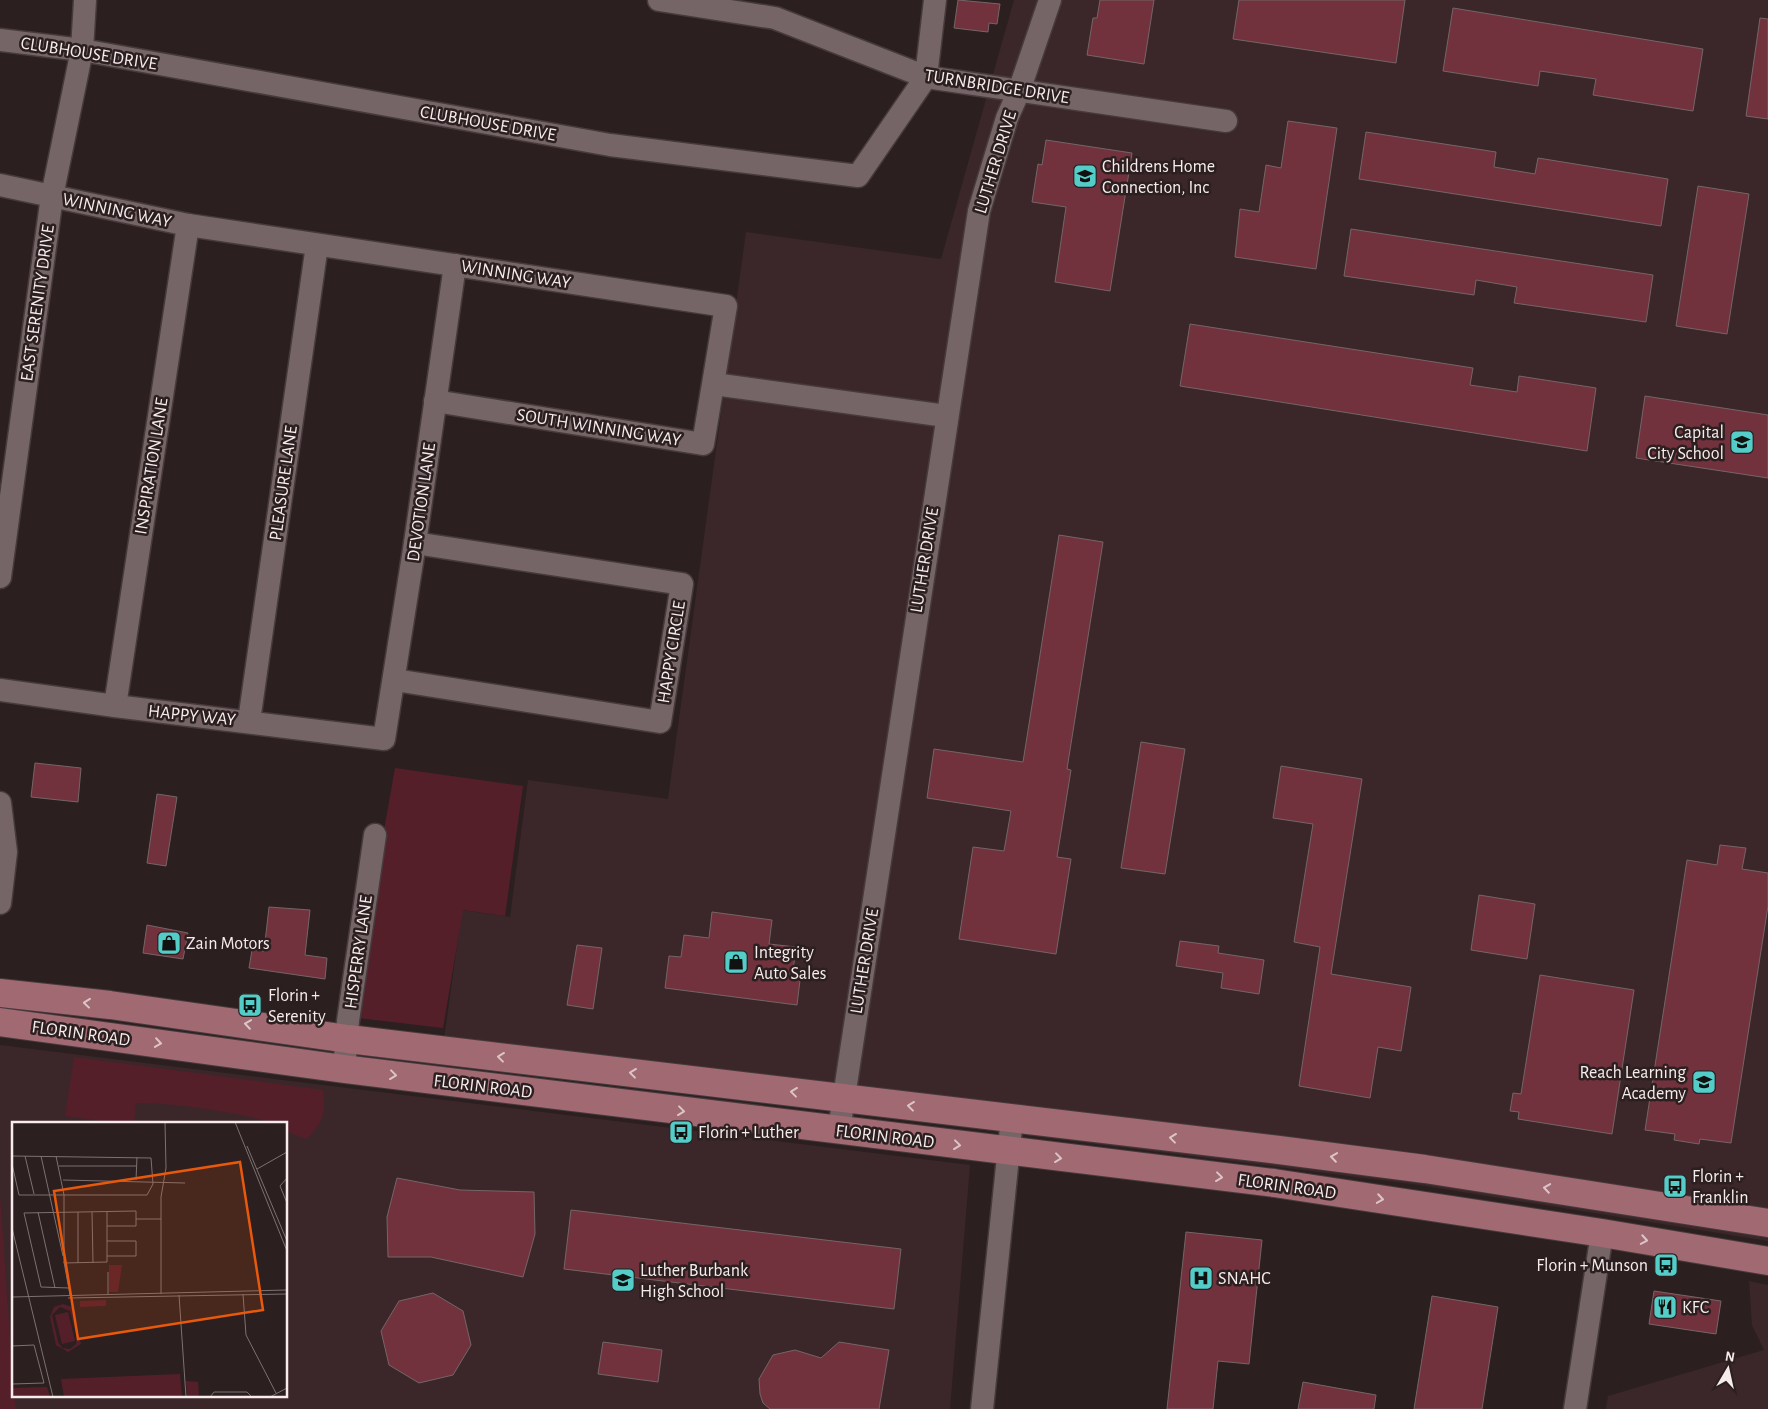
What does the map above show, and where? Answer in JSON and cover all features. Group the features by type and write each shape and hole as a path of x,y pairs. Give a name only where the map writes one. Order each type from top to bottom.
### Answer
{"main road":[{"name":"FLORIN ROAD","path":"0,993 110,1005 348,1039 1425,1169 1768,1223"},
{"name":"FLORIN ROAD","path":"0,1022 344,1069 1274,1183 1602,1233 1768,1261"},
{"path":"1475,1214 1492,1203 1558,1212 1574,1211 1583,1208 1591,1195"},
{"path":"1602,1233 1636,1216 1736,1218"}],"street":[{"name":"EAST SERENITY DRIVE","path":"0,577 52,196 82,50 85,0"},
{"name":"TURNBRIDGE DRIVE","path":"659,0 776,9 926,77 1226,121"},
{"path":"926,77 935,0"},
{"name":"LUTHER DRIVE","path":"839,1130 946,416 979,211 1007,118 1019,91 1050,0"},
{"name":"CLUBHOUSE DRIVE","path":"0,40 82,50 610,145 858,176 926,77"},
{"name":"WINNING WAY","path":"0,185 188,225 726,306 714,384"},
{"name":"INSPIRATION LANE","path":"115,706 188,225"},
{"name":"PLEASURE LANE","path":"249,721 317,245"},
{"name":"DEVOTION LANE","path":"384,739 395,680 454,265"},
{"path":"714,384 946,416"},
{"name":"SOUTH WINNING WAY","path":"435,401 703,444 714,384"},
{"name":"HAPPY CIRCLE","path":"395,680 660,722 682,584 415,544"},
{"name":"HAPPY WAY","path":"0,690 384,739"},
{"path":"0,803 6,852 0,903"},
{"name":"HISPERRY LANE","path":"344,1069 348,1039 348,1020 375,835"},
{"path":"982,1409 1012,1118"},
{"path":"1575,1409 1602,1233"}],"shaded area":[{"path":"1014,0 1768,0 1768,1241 1419,1185 441,1061 462,910 510,917 528,780 668,799 746,232 941,259"},
{"path":"395,768 523,786 505,916 463,910 443,1028 358,1018 380,853"},
{"name":"Luther Burbank High School","path":"0,1045 970,1165 950,1409 0,1409"},
{"path":"74,1057 323,1090 324,1105 320,1123 306,1139 288,1132 288,1122 273,1122 228,1112 176,1105 136,1103 134,1122 108,1122 65,1116"},
{"path":"0,1195 12,1366 12,1396 14,1396 16,1409 0,1409"},
{"path":"1749,1281 1768,1285 1768,1409 1606,1409 1608,1396 1764,1350 1752,1325"}],"building":[{"path":"958,0 1000,4 997,24 989,23 988,32 954,28"},
{"path":"1100,0 1154,0 1144,64 1087,55 1093,18 1097,18"},
{"path":"1239,0 1405,0 1396,63 1233,39"},
{"path":"1453,8 1703,49 1693,111 1593,95 1596,79 1540,71 1538,86 1443,71"},
{"path":"1760,18 1768,19 1768,119 1746,116"},
{"path":"1288,121 1337,128 1316,269 1235,257 1240,209 1259,212 1266,165 1281,168"},
{"path":"1366,132 1496,152 1494,167 1535,174 1538,158 1668,179 1661,226 1359,179"},
{"path":"1046,140 1132,153 1110,291 1055,282 1066,207 1032,202 1038,164 1042,165"},
{"path":"1698,186 1749,194 1727,334 1676,326"},
{"path":"1351,229 1653,275 1646,322 1514,303 1517,287 1476,280 1474,295 1344,276"},
{"path":"1190,324 1473,368 1470,385 1517,392 1519,376 1596,388 1587,451 1180,386"},
{"path":"1645,396 1768,415 1768,478 1636,458"},
{"path":"1059,535 1103,542 1067,769 1071,770 1057,857 1071,859 1056,954 959,939 973,847 1004,851 1011,811 927,798 934,749 1023,762"},
{"path":"1141,742 1185,749 1165,874 1121,868"},
{"path":"35,763 81,768 78,802 31,797"},
{"path":"1281,766 1362,779 1331,974 1411,987 1401,1051 1378,1047 1370,1098 1299,1086 1320,947 1294,942 1313,824 1273,818"},
{"path":"157,794 177,797 166,866 147,863"},
{"path":"1720,845 1746,848 1742,869 1768,873 1768,906 1731,1143 1700,1139 1699,1144 1674,1140 1675,1134 1645,1130 1687,860 1717,865"},
{"path":"1479,895 1535,904 1527,959 1471,950"},
{"path":"269,907 310,910 305,955 327,958 325,979 249,968 252,950 264,951"},
{"path":"712,912 772,920 769,944 796,947 793,971 801,972 797,1005 665,988 669,956 681,957 684,935 709,938"},
{"path":"147,925 188,933 183,959 143,953"},
{"path":"1180,941 1219,946 1218,953 1264,960 1259,994 1221,988 1223,973 1176,966"},
{"path":"577,945 602,948 593,1009 567,1005"},
{"path":"1540,975 1634,990 1612,1134 1518,1119 1519,1112 1510,1111 1513,1093 1521,1094"},
{"path":"397,1178 460,1190 534,1192 535,1234 523,1277 431,1257 388,1257 387,1217"},
{"path":"571,1210 901,1249 894,1309 564,1269"},
{"path":"1186,1232 1262,1240 1249,1364 1218,1361 1213,1409 1167,1409"},
{"path":"1654,1291 1721,1301 1716,1334 1649,1324"},
{"path":"433,1293 463,1311 471,1345 453,1375 419,1383 389,1365 381,1331 399,1301"},
{"path":"1432,1296 1498,1307 1482,1409 1414,1409"},
{"path":"603,1342 662,1350 658,1382 598,1374"},
{"path":"839,1342 889,1350 879,1409 770,1409 763,1403 759,1379 773,1355 795,1350 821,1358"},
{"path":"1303,1382 1376,1395 1374,1409 1298,1409"}],"place":[{"name":"Childrens Home Connection, Inc","path":"1085,176"},
{"name":"Capital City School","path":"1742,442"},
{"name":"Zain Motors","path":"169,943"},
{"name":"Integrity Auto Sales","path":"736,962"},
{"name":"Florin + Serenity","path":"250,1005"},
{"name":"Reach Learning Academy","path":"1704,1082"},
{"name":"Florin + Luther","path":"681,1132"},
{"name":"Florin + Franklin","path":"1675,1186"},
{"name":"Florin + Munson","path":"1666,1265"},
{"name":"SNAHC","path":"1201,1278"},
{"name":"Luther Burbank High School","path":"623,1280"},
{"name":"KFC","path":"1665,1307"}]}
